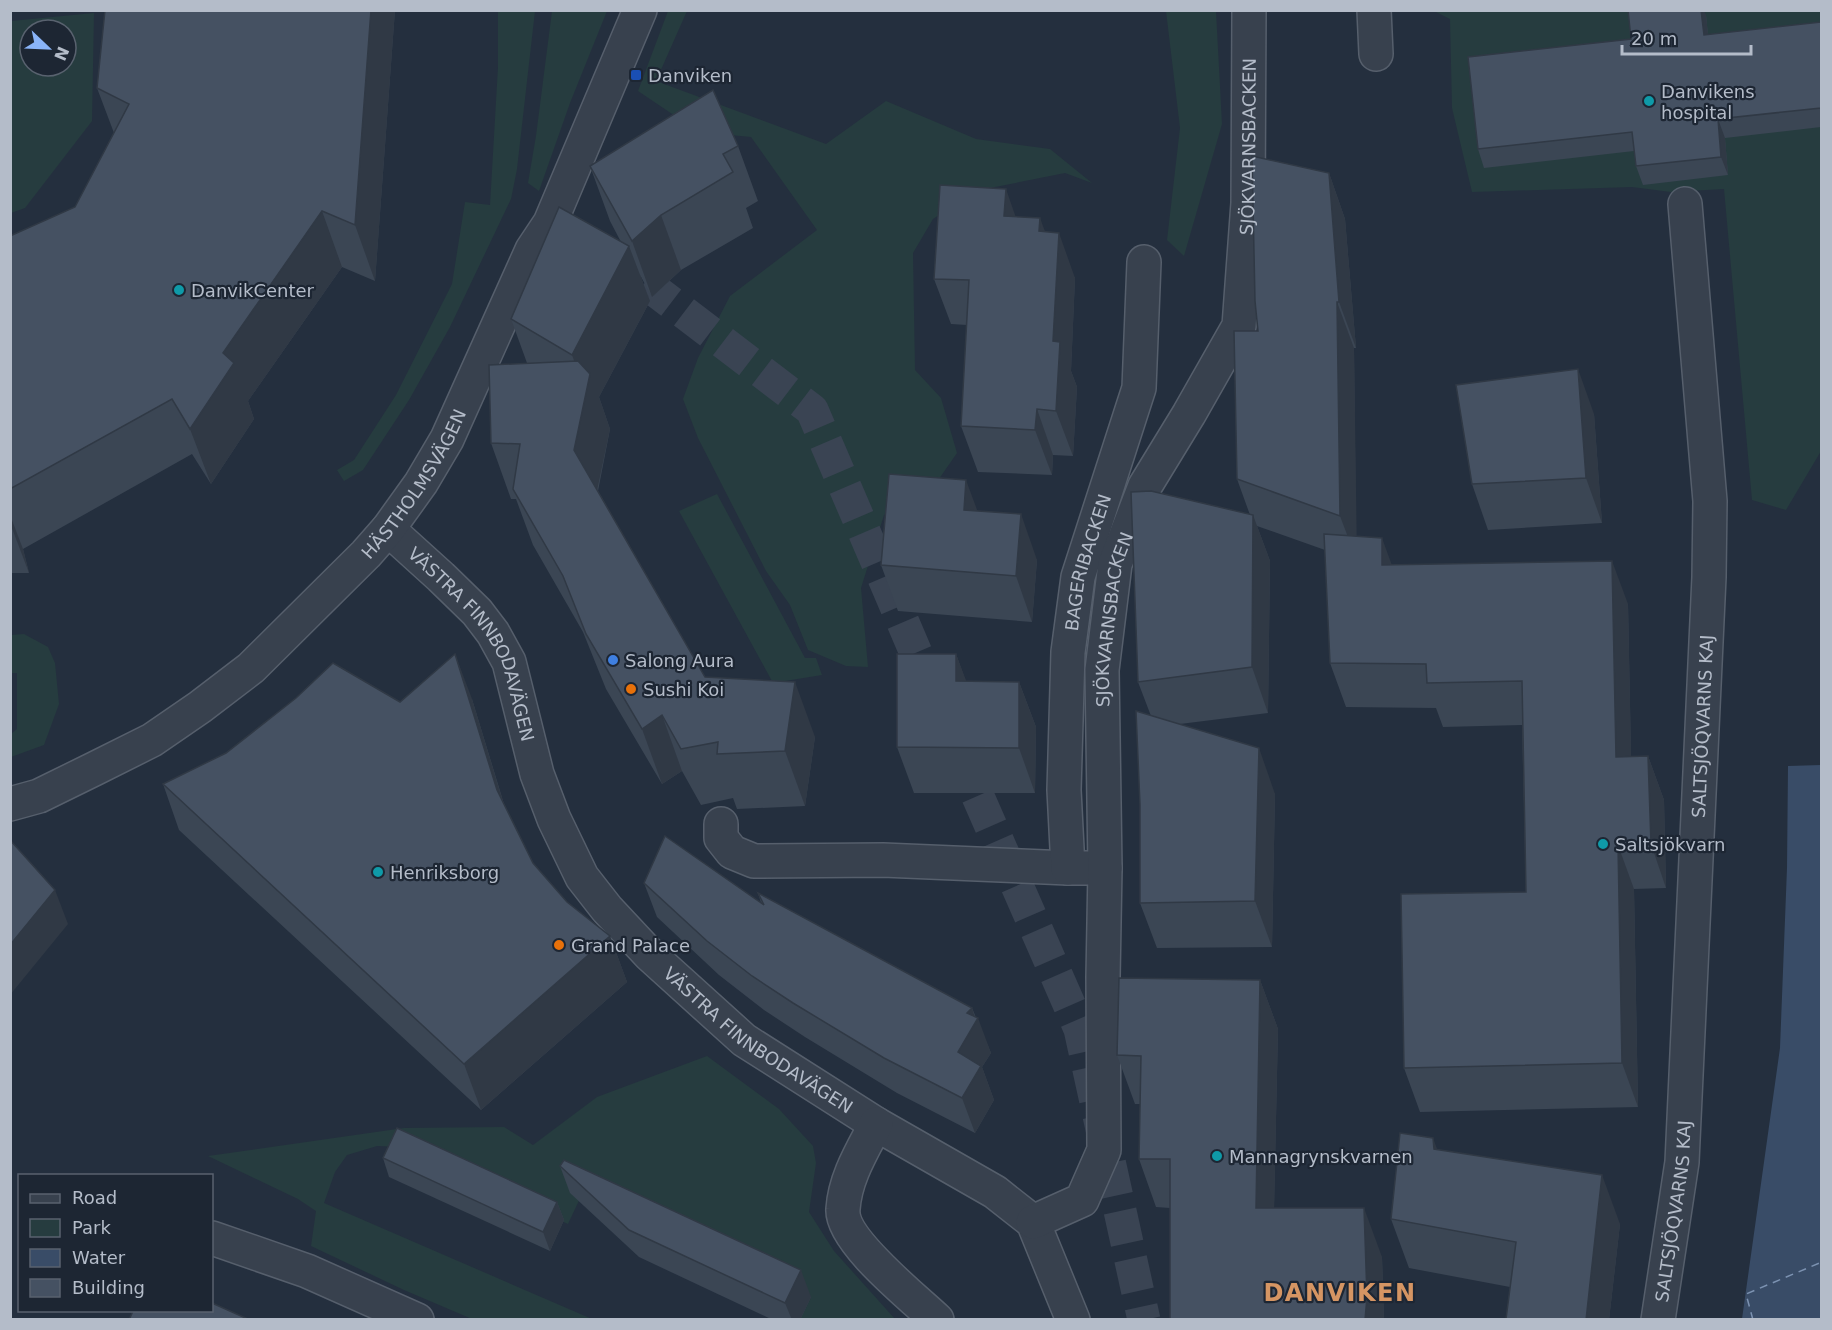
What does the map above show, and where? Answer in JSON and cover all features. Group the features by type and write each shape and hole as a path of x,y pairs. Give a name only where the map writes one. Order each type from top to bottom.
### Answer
{"street":[{"name":"HÄSTHOLMSVÄGEN","path":"10,804 39,796 152,740 200,707 251,668 388,529 421,483 447,439 532,250 550,223 640,10"},
{"name":"SJÖKVARNSBACKEN","path":"1033,1222 1082,1200 1104,1150 1105,868 1102,670 1115,564 1145,486 1190,414 1239,326 1248,203 1249,10"},
{"path":"1374,10 1376,54"},
{"name":"SALTSJÖQVARNS KAJ","path":"1658,1320 1682,1162 1709,577 1710,501 1685,204"},
{"path":"550,223 579,237"},
{"name":"BAGERIBACKEN","path":"1068,868 1064,790 1068,652 1078,577 1139,388 1144,262"},
{"name":"VÄSTRA FINNBODAVÄGEN","path":"388,529 477,612 509,662 537,774 554,819 582,877 607,909 650,955 744,1040 876,1124 995,1192 1033,1222 1073,1320"},
{"path":"721,824 721,838 732,852 754,861 883,860 1105,868"},
{"path":"876,1124 848,1182 842,1212 847,1228 870,1257 938,1320"},
{"path":"213,1238 308,1271 417,1320"}],"green space":[{"path":"498,11 535,11 517,169 511,199 450,327 409,400 363,470 344,481 337,470 354,460 396,395 452,284 465,202 490,205 498,67"},
{"path":"552,11 607,11 570,103 539,191 528,183"},
{"path":"668,11 687,11 656,81 826,144 886,101 976,139 1050,149 1092,183 1065,173 975,191 933,219 913,253 915,370 941,398 957,453 932,489 905,501 884,515 861,588 868,667 846,666 808,650 790,605 766,571 698,438 683,399 698,358 730,296 817,230 751,137 699,132 638,91"},
{"path":"1166,11 1216,11 1222,124 1184,256 1167,240 1180,128"},
{"path":"1434,11 1821,11 1821,451 1786,510 1752,500 1724,189 1671,192 1632,187 1472,192 1452,108 1450,19"},
{"path":"94,13 92,121 25,208 11,213 11,21 18,20 18,78 78,78 78,18 42,18"},
{"path":"717,494 805,658 816,658 822,675 773,683 679,511"},
{"path":"24,634 48,647 55,663 59,704 44,745 11,757 11,734 17,729 17,673 11,673 11,635"},
{"path":"707,1056 779,1109 813,1146 816,1163 809,1212 834,1251 895,1319 800,1319 811,1297 583,1192 568,1224 404,1147 377,1146 347,1155 335,1172 324,1203 592,1319 472,1319 311,1246 316,1211 298,1199 208,1156 404,1128 504,1127 533,1145 597,1097"}],"water":[{"path":"1821,765 1821,1319 1742,1319 1780,1048 1787,868 1788,766"}],"building":[{"name":"DanvikCenter","path":"105,10 371,10 355,225 322,211 223,353 234,363 190,429 172,399 10,489 10,236 75,207 129,104 97,88"},
{"name":"Danvikens hospital","path":"1628,10 1701,10 1704,35 1821,22 1821,108 1718,119 1721,157 1636,166 1632,132 1478,149 1468,57 1631,39"},
{"path":"713,90 738,146 723,154 733,172 661,215 632,241 590,166"},
{"path":"1252,156 1329,173 1339,302 1337,302 1340,516 1237,479 1234,331 1258,331 1255,301"},
{"path":"940,185 1006,189 1004,216 1040,218 1039,231 1059,233 1053,341 1060,342 1056,411 1037,409 1035,430 961,426 969,280 934,279"},
{"path":"559,207 629,246 572,355 511,319"},
{"path":"578,361 590,374 574,450 705,677 795,682 785,751 717,754 718,742 681,749 662,715 642,729 586,634 563,576 513,489 520,444 491,443 489,365"},
{"path":"1578,369 1586,478 1472,484 1456,385"},
{"path":"889,474 966,480 964,510 1021,514 1016,576 881,565"},
{"path":"1151,491 1253,515 1252,667 1138,682 1131,492"},
{"name":"Saltsjökvarn","path":"1324,534 1382,538 1382,565 1612,561 1616,757 1648,756 1651,844 1618,845 1622,1063 1404,1068 1401,894 1526,892 1522,681 1427,683 1426,664 1330,663"},
{"name":"Henriksborg","path":"455,654 497,790 533,863 567,902 610,936 464,1064 163,784 226,753 296,698 333,663 400,702"},
{"path":"897,654 956,654 956,681 1019,682 1019,748 897,747"},
{"path":"1136,711 1259,748 1255,901 1140,903 1140,805"},
{"path":"665,836 764,905 758,893 972,1008 967,1013 978,1018 958,1052 981,1066 962,1098 884,1058 793,1003 752,976 707,941 644,883"},
{"path":"10,840 55,890 10,945"},
{"path":"1119,978 1260,980 1256,1208 1364,1208 1367,1297 1365,1320 1170,1320 1170,1159 1139,1159 1141,1056 1117,1055"},
{"path":"397,1128 557,1202 543,1232 383,1158"},
{"path":"1400,1133 1433,1138 1434,1149 1602,1175 1586,1320 1506,1319 1516,1242 1391,1219"},
{"path":"564,1160 801,1270 785,1303 629,1230 560,1166"},
{"path":"213,1303 250,1320 129,1320 133,1312 213,1312"}],"ferry route":[{"path":"1753,1320 1746,1294 1822,1262"}],"tunnel":[{"path":"606,253 812,410 934,695"},
{"path":"958,751 1080,1029 1144,1320"}],"place":[{"name":"Danviken","path":"636,75"},
{"name":"Danvikens hospital","path":"1649,101"},
{"name":"DanvikCenter","path":"179,290"},
{"name":"Salong Aura","path":"613,660"},
{"name":"Sushi Koi","path":"631,689"},
{"name":"Saltsjökvarn","path":"1603,844"},
{"name":"Henriksborg","path":"378,872"},
{"name":"Grand Palace","path":"559,945"},
{"name":"Mannagrynskvarnen","path":"1217,1156"}],"district":[{"name":"DANVIKEN","path":"1340,1293"}]}
